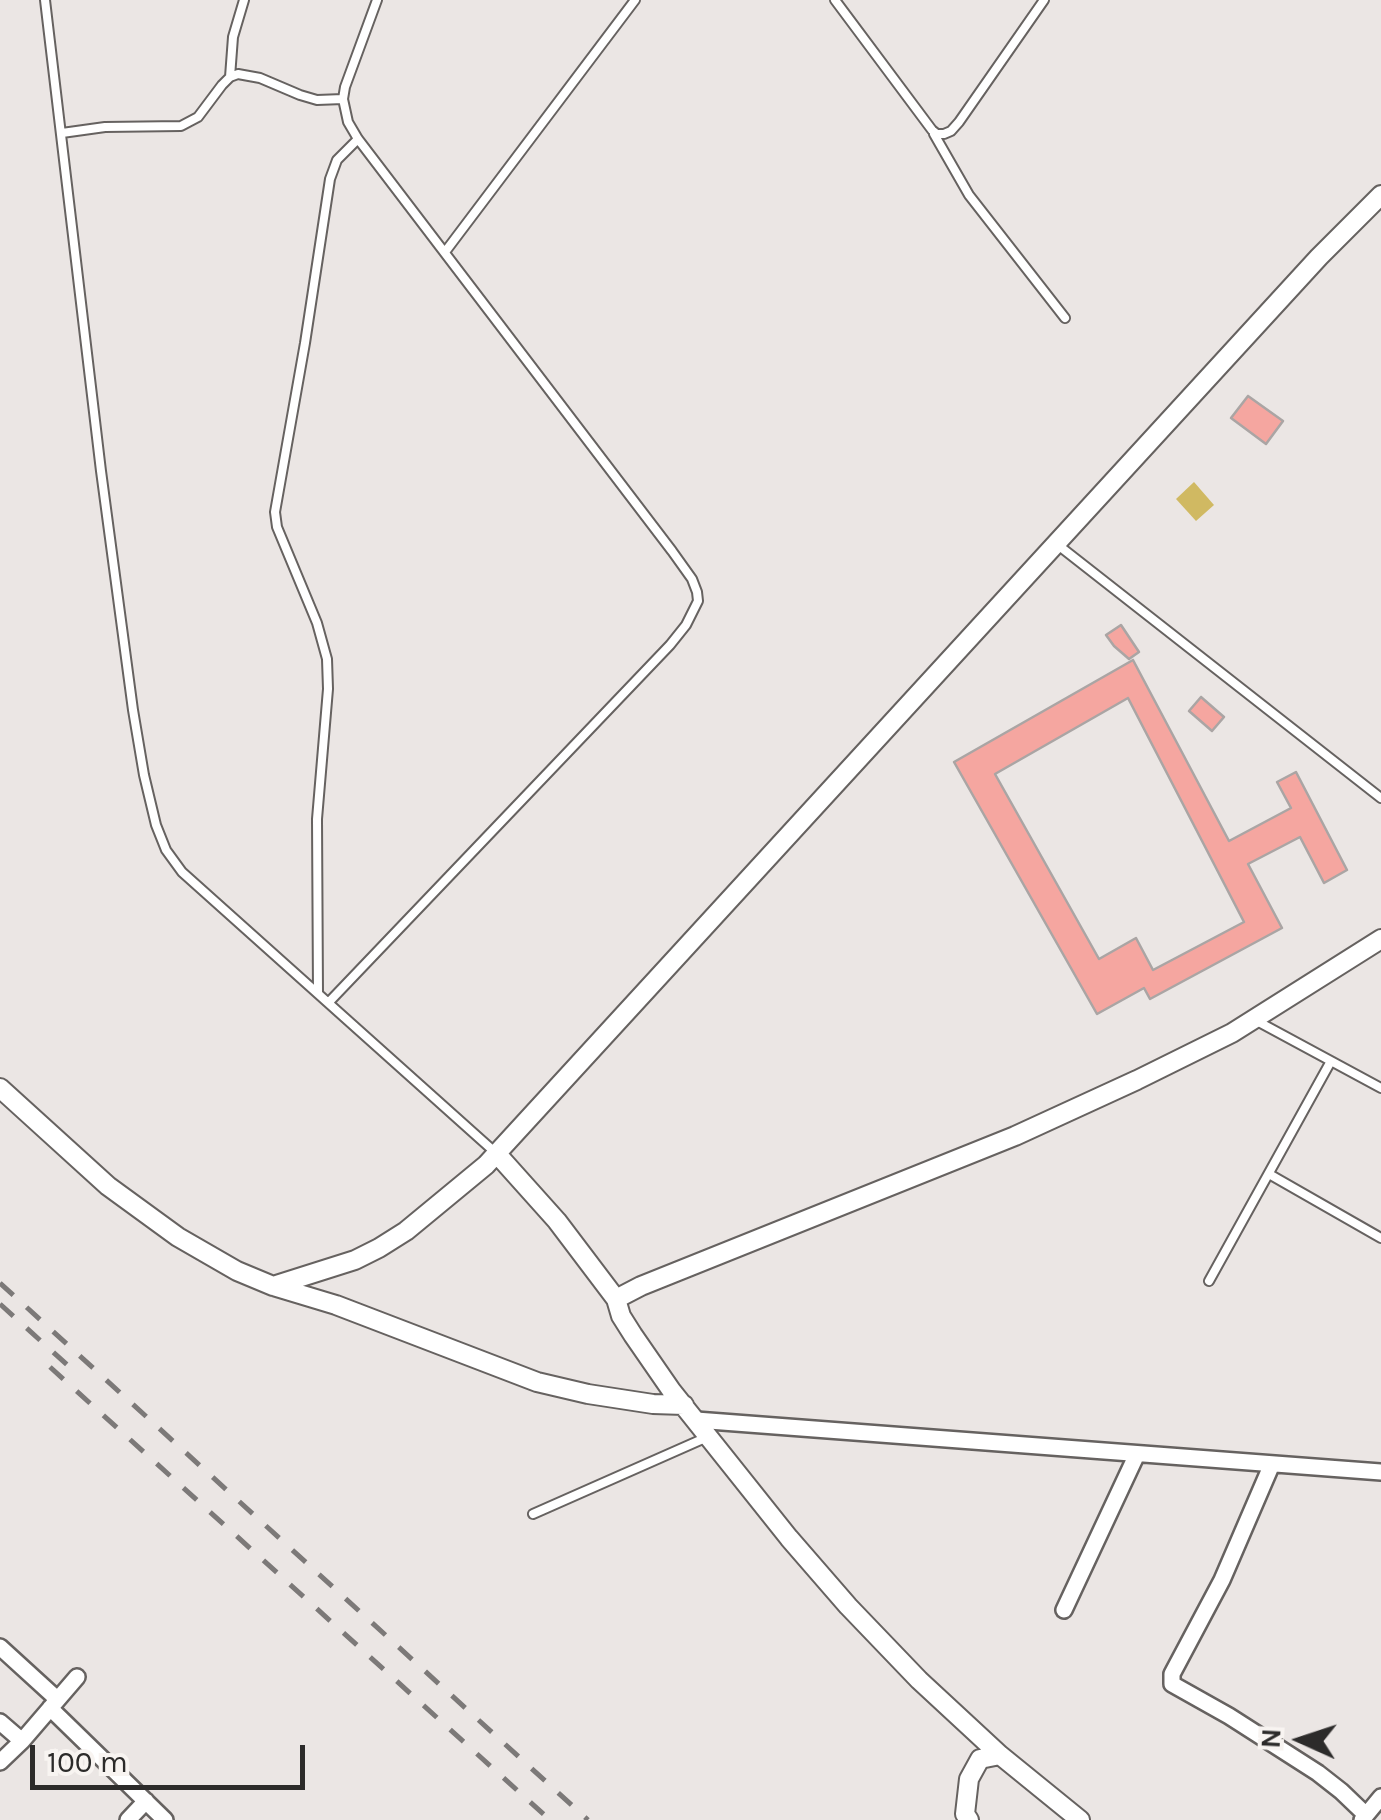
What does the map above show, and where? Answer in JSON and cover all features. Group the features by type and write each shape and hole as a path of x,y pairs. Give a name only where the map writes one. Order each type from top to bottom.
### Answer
{"street":[{"path":"273,1286 355,1260 379,1248 473,1178 1306,271 1381,195"},
{"path":"616,1299 1015,1136 1137,1080 1254,1020 1381,939"},
{"path":"0,1088 108,1186 178,1237 238,1271 537,1382 690,1412 1138,1454 1381,1472"},
{"path":"497,1154 558,1221 616,1299 633,1335 690,1412 848,1606 919,1680 1000,1755 1080,1820"},
{"path":"1064,1610 1138,1454"},
{"path":"1272,1464 1222,1580 1172,1674 1172,1684 1318,1774 1341,1791 1364,1818 1381,1797"},
{"path":"0,1647 165,1820"},
{"path":"0,1762 77,1678"},
{"path":"0,1722 22,1741"},
{"path":"970,1820 965,1814 969,1779 980,1760 1000,1755"},
{"path":"128,1820 146,1801"}],"lane":[{"path":"45,0 100,472 133,710 156,826 166,850 182,872 497,1154"},
{"path":"62,133 105,127 181,126 198,117 230,76 232,36 244,0"},
{"path":"329,1002 670,645 686,626 698,601 692,578 348,122 343,99 349,72 377,0"},
{"path":"444,252 635,0"},
{"path":"835,0 932,130 969,195 1065,318"},
{"path":"932,130 944,134 959,122 1044,0"},
{"path":"230,76 247,74 318,100 343,99"},
{"path":"318,992 317,818 329,674 322,639 274,512 330,178 338,160 358,138"},
{"path":"1058,544 1381,798"},
{"path":"1254,1020 1381,1088"},
{"path":"1209,1280 1330,1061"},
{"path":"1269,1174 1381,1238"},
{"path":"533,1514 710,1436"}],"shaded area":[{"path":"1194,482 1214,505 1196,521 1176,499"}],"building":[{"path":"1248,396 1283,421 1266,444 1231,418"},
{"path":"1121,625 1139,652 1129,659 1106,635"},
{"path":"1133,660 1229,841 1291,808 1277,782 1296,772 1347,870 1324,883 1300,837 1248,864 1282,928 1150,999 1144,988 1097,1014 954,762","holes":["1128,698 1244,922 1153,970 1136,938 1099,959 995,774"]},
{"path":"1201,697 1224,717 1212,731 1189,711"}],"railway":[{"path":"0,1283 588,1820"},
{"path":"0,1304 74,1371"},
{"path":"50,1367 550,1820"}]}
